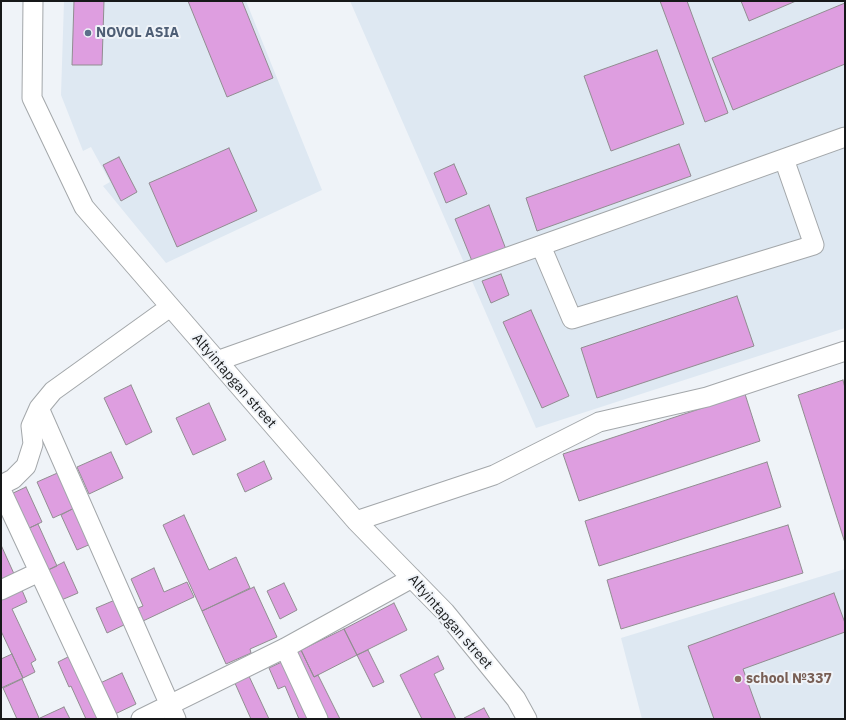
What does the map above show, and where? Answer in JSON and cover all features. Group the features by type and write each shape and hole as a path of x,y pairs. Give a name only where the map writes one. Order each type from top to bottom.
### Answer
{"street":[{"name":"Altyintapgan street","path":"33,1 32,98 84,207 356,521 444,612 516,699 527,719"},
{"path":"217,361 845,137"},
{"path":"541,246 572,319 814,245 784,159"},
{"path":"1,485 13,479 26,466 34,444 31,426 39,408 52,391 170,307"},
{"path":"356,521 494,475 599,422 707,397 845,351"},
{"path":"39,408 173,712"},
{"path":"1,490 108,719"},
{"path":"1,590 39,572"},
{"path":"141,719 173,712 412,578"},
{"path":"285,648 318,719"}],"shaded area":[{"name":"NOVOL ASIA","path":"64,1 246,1 322,190 166,263 103,186 110,182 91,147 83,151 61,95"},
{"path":"350,1 845,1 845,328 536,428"},
{"name":"school №337","path":"845,569 845,719 642,719 621,638"}],"building":[{"name":"NOVOL ASIA","path":"74,1 104,1 102,65 72,65"},
{"path":"188,1 242,1 273,78 227,97"},
{"path":"660,1 687,1 728,113 705,122"},
{"path":"741,1 796,1 749,21"},
{"path":"845,3 845,64 733,110 712,58"},
{"path":"657,50 684,124 611,151 584,76"},
{"path":"679,144 691,176 537,231 526,198"},
{"path":"229,148 257,211 177,247 149,183"},
{"path":"119,157 137,192 121,201 103,165"},
{"path":"454,164 467,194 446,203 434,173"},
{"path":"489,205 507,252 474,266 455,219"},
{"path":"501,274 509,295 491,303 482,281"},
{"path":"737,296 754,346 597,398 581,348"},
{"path":"531,310 569,396 542,408 503,322"},
{"path":"843,380 845,388 845,543 798,395"},
{"path":"131,385 152,432 126,445 104,398"},
{"path":"745,394 760,441 579,501 563,454"},
{"path":"209,403 226,440 193,455 176,418"},
{"path":"111,452 123,478 89,494 77,467"},
{"path":"264,461 272,479 245,492 237,474"},
{"path":"767,462 781,507 599,566 585,521"},
{"path":"62,471 79,506 53,518 37,482"},
{"path":"26,487 42,522 25,530 9,495"},
{"path":"76,507 93,543 77,550 61,515"},
{"path":"184,515 209,570 236,557 250,588 202,611 163,525"},
{"path":"38,524 57,566 44,572 25,530"},
{"path":"788,525 803,573 621,629 607,580"},
{"path":"1,545 15,576 1,582"},
{"path":"64,562 78,593 59,601 46,571"},
{"path":"154,568 164,592 187,582 194,597 143,621 138,608 143,606 131,579"},
{"path":"19,583 27,602 12,609 36,660 31,663 35,672 23,678 1,631 1,591"},
{"path":"284,583 297,610 280,619 267,591"},
{"path":"254,587 277,637 250,649 251,653 226,664 202,611"},
{"path":"834,593 845,623 845,632 743,669 761,719 714,719 688,646"},
{"path":"115,600 126,624 107,633 96,608"},
{"path":"394,603 407,630 357,655 344,629"},
{"path":"344,629 357,655 314,677 301,650"},
{"path":"301,650 314,677 318,675 340,719 325,719 293,655"},
{"path":"368,650 384,682 373,687 357,655"},
{"path":"12,654 23,678 1,688 1,659"},
{"path":"74,654 102,716 95,719 86,719 58,662"},
{"path":"438,656 444,669 434,674 456,719 422,719 400,675"},
{"path":"286,660 313,719 299,719 285,686 278,689 269,668"},
{"path":"122,673 136,704 113,715 98,684"},
{"path":"248,674 269,719 251,719 234,681"},
{"path":"22,679 39,718 17,719 3,688"},
{"path":"64,707 70,719 40,718"},
{"path":"484,708 490,719 464,718"}],"place":[{"name":"NOVOL ASIA","path":"88,33"},
{"name":"school №337","path":"738,679"}]}
